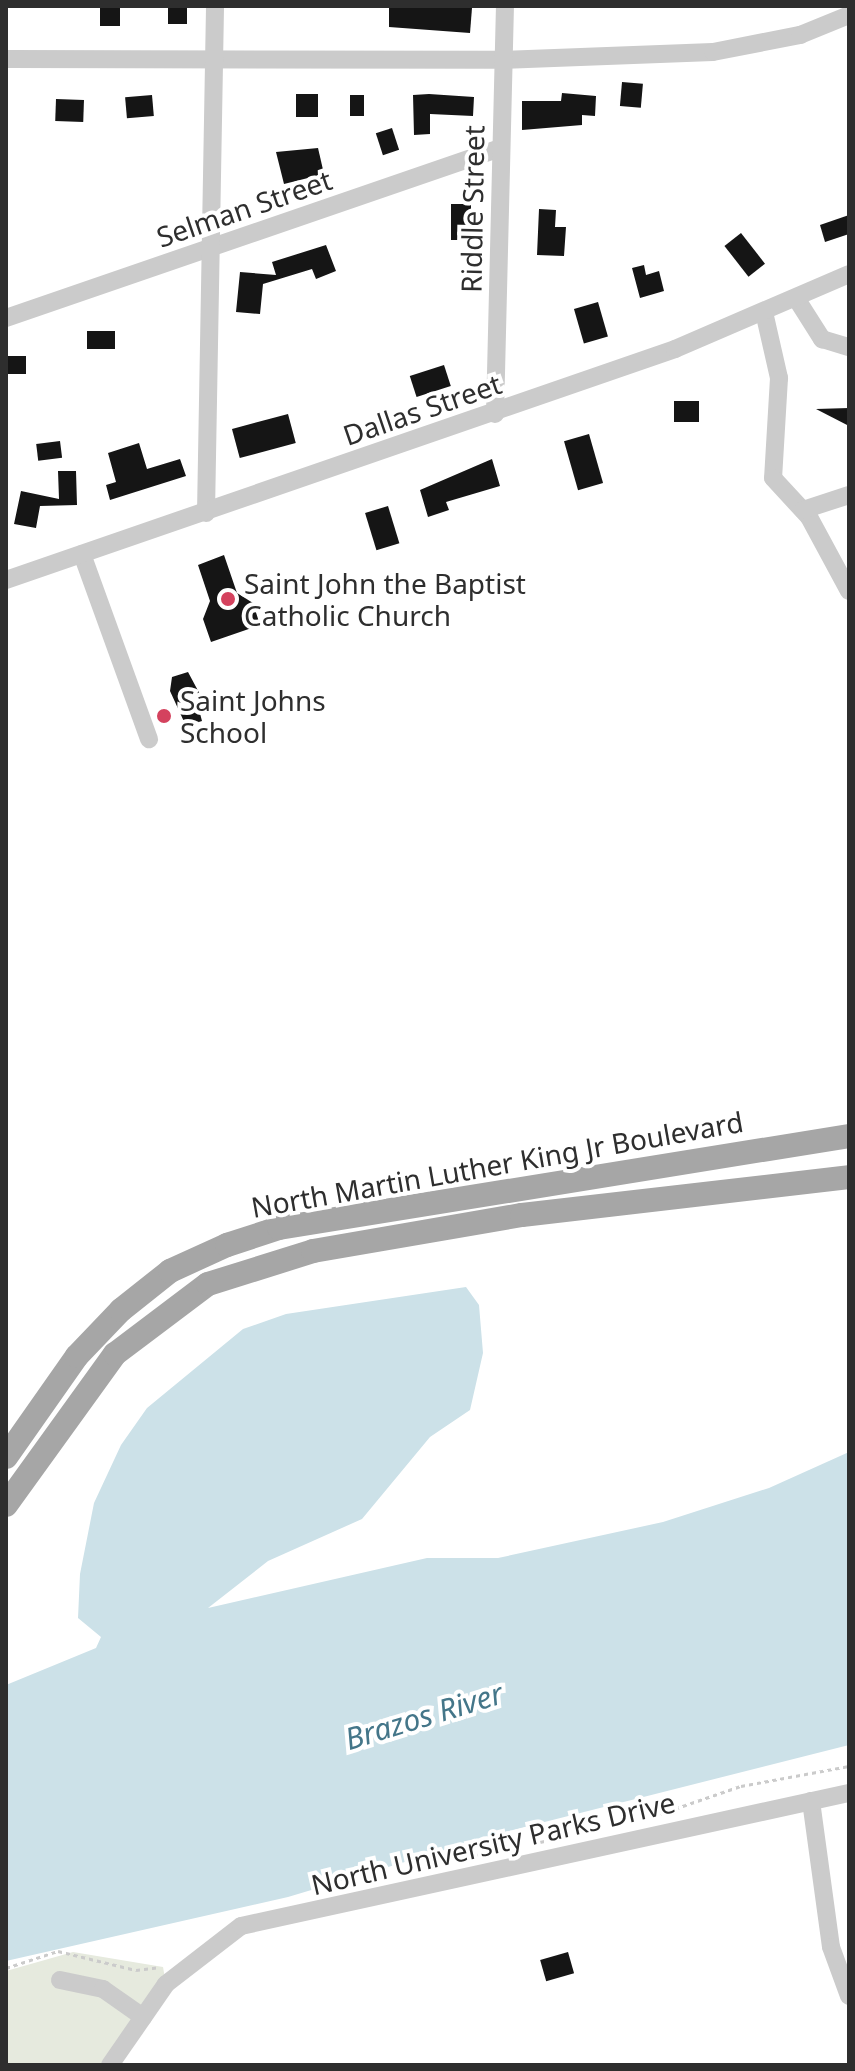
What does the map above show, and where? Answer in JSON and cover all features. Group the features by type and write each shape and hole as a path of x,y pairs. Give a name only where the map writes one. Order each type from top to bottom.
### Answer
{"main road":[{"name":"North Martin Luther King Jr Boulevard","path":"6,1457 77,1356 121,1310 170,1271 227,1245 279,1228 849,1136"},
{"name":"North Martin Luther King Jr Boulevard","path":"6,1505 115,1354 208,1284 313,1251 522,1215 849,1177"}],"street":[{"path":"206,513 215,6"},
{"name":"Riddle Street","path":"495,414 505,6"},
{"path":"6,59 215,55 504,60 713,52 800,35 849,15"},
{"name":"Selman Street","path":"6,318 500,148"},
{"name":"Dallas Street","path":"6,580 495,414 764,312 849,274"},
{"path":"796,298 822,339 849,347"},
{"path":"764,312 779,378 773,478 803,510 849,591"},
{"path":"803,510 849,495"},
{"path":"82,554 149,739"},
{"name":"North University Parks Drive","path":"110,2065 166,1984 241,1926 849,1793"},
{"path":"811,1801 831,1947 849,1996"},
{"path":"60,1980 103,1989 143,2017"}],"shaded area":[{"path":"73,1952 163,1967 166,1984 110,2065 6,2065 6,1971"}],"water":[{"name":"Brazos River","path":"466,1287 479,1305 483,1353 470,1410 430,1437 362,1519 268,1561 208,1608 427,1558 498,1558 663,1522 769,1488 849,1452 849,1745 505,1832 288,1897 6,1961 6,1685 96,1648 101,1637 78,1618 80,1574 94,1503 121,1445 147,1408 243,1329 286,1314"}],"building":[{"path":"100,6 120,6 120,26 100,26"},
{"path":"168,6 187,6 187,24 168,24"},
{"path":"389,6 472,8 470,33 389,27"},
{"path":"622,82 643,84 641,108 620,106"},
{"path":"562,93 596,96 595,116 582,115 582,125 522,130 522,101 561,101"},
{"path":"296,94 318,94 318,117 296,117"},
{"path":"152,95 154,116 127,118 125,97"},
{"path":"350,95 364,95 364,116 350,116"},
{"path":"413,95 474,97 473,116 430,114 430,134 414,135"},
{"path":"56,99 84,100 83,122 55,121"},
{"path":"392,128 399,150 383,155 376,133"},
{"path":"318,148 324,174 284,184 276,152"},
{"path":"451,204 471,204 471,240 451,240"},
{"path":"539,209 556,210 555,227 566,227 564,256 537,255"},
{"path":"849,215 849,234 825,242 820,225"},
{"path":"741,233 765,264 748,277 724,246"},
{"path":"326,245 336,271 316,279 312,269 263,284 260,314 236,312 240,272 276,275 272,262"},
{"path":"644,265 646,275 659,271 664,291 640,298 632,268"},
{"path":"598,302 608,337 584,343 574,309"},
{"path":"87,331 115,331 115,349 87,349"},
{"path":"6,356 26,356 26,374 6,374"},
{"path":"444,365 451,386 417,397 410,376"},
{"path":"674,401 699,401 699,422 674,422"},
{"path":"849,408 849,426 816,409"},
{"path":"288,414 296,443 240,458 232,429"},
{"path":"589,434 603,483 578,490 564,441"},
{"path":"60,441 62,458 38,461 36,444"},
{"path":"139,443 147,469 180,459 186,476 110,500 106,485 116,482 108,453"},
{"path":"492,459 500,486 446,502 449,510 428,517 420,490"},
{"path":"58,471 76,471 77,505 40,506 36,528 14,524 21,491 59,499"},
{"path":"388,506 399,543 376,550 365,513"},
{"name":"Saint John the Baptist Catholic Church","path":"224,555 237,593 253,603 260,625 211,642 203,619 210,601 198,565"},
{"path":"188,672 203,700 197,702 202,721 186,726 170,691 172,677"},
{"path":"568,1952 574,1973 546,1981 540,1960"}],"place":[{"name":"Saint John the Baptist Catholic Church","path":"228,599"},
{"name":"Saint Johns School","path":"164,716"}]}
